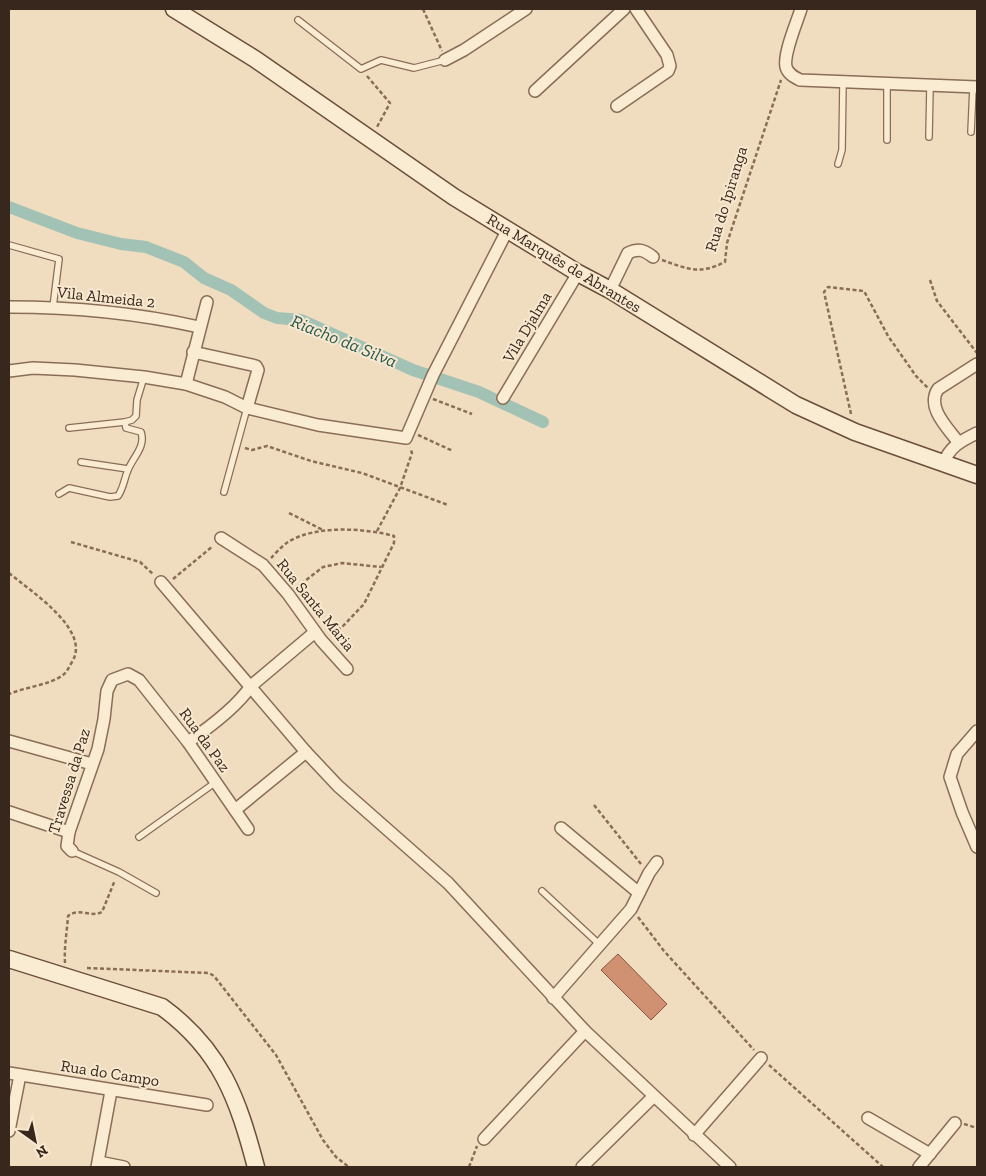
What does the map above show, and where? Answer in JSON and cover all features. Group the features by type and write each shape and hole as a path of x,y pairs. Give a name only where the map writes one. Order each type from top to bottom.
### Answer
{"street":[{"name":"Rua Marquês de Abrantes","path":"174,9 255,59 454,197 578,273 610,290 796,405 855,432 977,475"},
{"path":"446,60 471,46 526,9"},
{"path":"535,91 624,9"},
{"path":"617,106 668,71 670,66 667,55 636,9"},
{"path":"802,9 791,37 786,66 791,75 800,80 975,87"},
{"path":"9,371 34,368 144,377 186,384 225,397 247,408 318,425 408,434 433,375 508,229"},
{"path":"610,290 628,253 637,249 645,250 653,257"},
{"name":"Vila Djalma","path":"504,398 578,273"},
{"path":"186,384 199,326 207,302"},
{"name":"Vila Almeida 2","path":"9,307 53,307 167,320 199,326"},
{"path":"193,352 256,366 258,370 247,408"},
{"path":"958,442 937,410 933,402 934,395 938,389 977,364"},
{"path":"943,464 947,452 958,442 977,433"},
{"name":"Rua Santa Maria","path":"221,538 262,565 288,594 318,636 347,669"},
{"path":"161,582 306,752 338,786 448,883 585,1031 725,1166"},
{"path":"188,742 204,731 245,695 251,686 318,636"},
{"name":"Rua da Paz","path":"132,675 188,742 248,829"},
{"name":"Travessa da Paz","path":"72,851 67,846 69,832 102,731 104,706 109,685 118,676 132,675"},
{"path":"977,731 957,754 950,777 977,847"},
{"path":"9,741 92,764"},
{"path":"235,810 306,752"},
{"path":"9,812 69,832"},
{"path":"561,828 640,893"},
{"path":"553,998 598,944 631,909 649,873 658,862"},
{"path":"9,959 162,1007 200,1040 231,1086 256,1167"},
{"path":"484,1139 585,1031"},
{"path":"694,1135 761,1058"},
{"path":"9,1131 14,1074"},
{"name":"Rua do Campo","path":"14,1074 207,1105"},
{"path":"111,1091 98,1164 124,1167"},
{"path":"582,1167 653,1097"},
{"path":"868,1118 930,1154"},
{"path":"921,1166 955,1123"}],"lane":[{"path":"298,20 361,69 381,60 414,68 446,60"},
{"path":"838,164 842,150 843,82"},
{"path":"887,84 887,140"},
{"path":"929,137 930,86"},
{"path":"971,132 975,87"},
{"path":"9,245 59,258 53,307"},
{"path":"69,428 132,420 136,416 137,400 144,377"},
{"path":"224,492 247,408"},
{"path":"59,494 69,488 110,497 118,496 124,487 128,469 140,449 143,438 141,432 126,428 125,422"},
{"path":"81,462 128,469"},
{"path":"139,837 216,782"},
{"path":"72,851 119,872 156,893"},
{"path":"542,891 598,944"}],"path":[{"path":"423,9 446,60"},
{"name":"Rua do Ipiranga","path":"653,257 685,268 708,270 725,262 727,243 786,66"},
{"path":"361,69 390,103 371,139"},
{"path":"930,280 937,301 977,353"},
{"path":"847,402 824,292 828,287 864,291 888,336 916,376 934,395"},
{"path":"426,392 472,414"},
{"path":"408,434 453,451"},
{"path":"377,531 400,488 412,453 408,434"},
{"path":"236,446 252,450 268,446 311,461 362,474 448,505"},
{"path":"289,513 323,530"},
{"path":"262,565 289,542 323,530 377,531 394,536 394,543 364,604 343,626 318,636"},
{"path":"71,542 140,562 161,582 172,580 179,575 221,538"},
{"path":"288,594 323,567 342,563 381,567"},
{"path":"9,573 63,619 75,637 76,656 64,674 54,680 25,687 9,694"},
{"path":"594,805 622,843 649,873"},
{"path":"66,978 64,946 69,927 68,916 78,912 92,915 102,912 119,872"},
{"path":"631,909 664,951 761,1058 883,1167"},
{"path":"84,968 172,970 209,973 214,976 276,1055 323,1140 336,1157 349,1167"},
{"path":"469,1167 475,1148 484,1139"}],"building":[{"path":"618,954 667,1004 651,1020 601,970"}],"waterway":[{"name":"Riacho da Silva","path":"9,207 77,233 121,244 146,247 184,262 204,278 231,290 264,313 277,318 301,320 413,370 479,392 543,422"}]}
